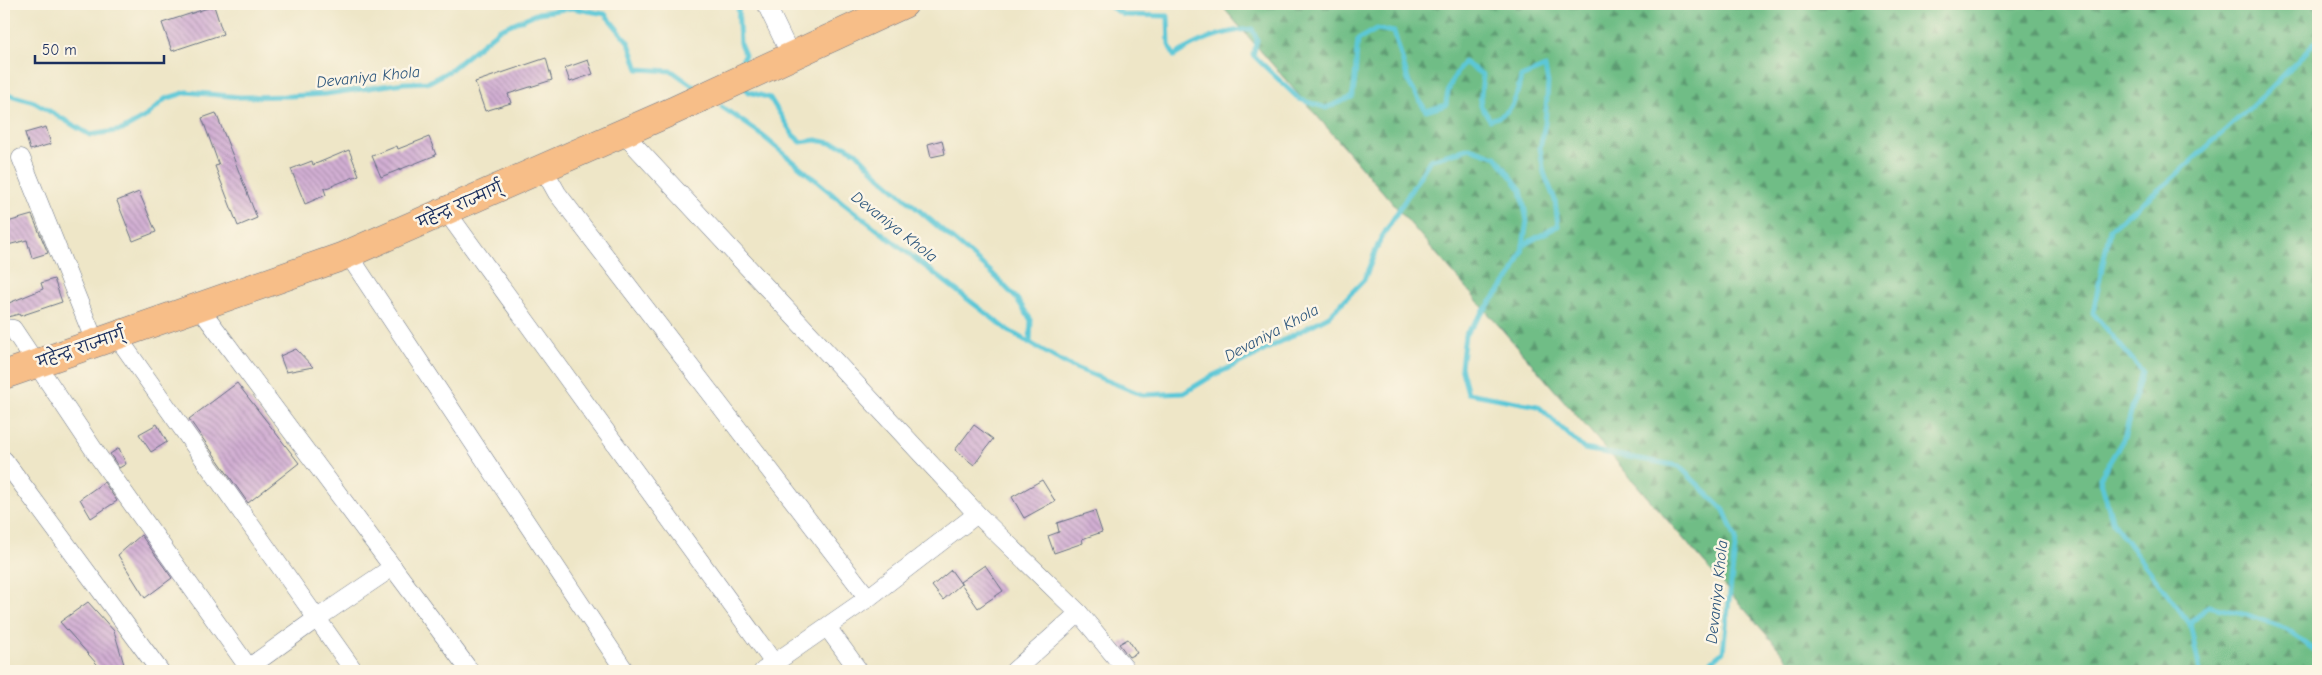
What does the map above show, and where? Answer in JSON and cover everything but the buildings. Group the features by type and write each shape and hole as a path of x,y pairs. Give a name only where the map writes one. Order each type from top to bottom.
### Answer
{"highway":[{"name":"महेन्द्र राज्मार्ग्","path":"4,375 348,254 675,110 904,4"}],"street":[{"path":"766,4 791,56"},
{"path":"623,133 977,514 1079,613 1127,671"},
{"path":"21,158 105,339 354,671"},
{"path":"543,168 557,193 868,598"},
{"path":"446,211 769,667 868,598 977,514"},
{"path":"348,254 625,671"},
{"path":"198,306 470,671"},
{"path":"4,328 13,329 98,456 248,670 316,619 393,567"},
{"path":"4,460 160,671"},
{"path":"1014,671 1079,613"},
{"path":"827,627 859,671"}],"green space":[{"path":"1220,4 2318,4 2318,671 1798,671"}],"waterway":[{"path":"737,70 745,55 740,43 738,4"},
{"path":"1106,4 1124,15 1168,16 1169,45 1174,56 1212,37 1252,29 1257,40 1253,55 1299,99 1326,108 1352,97 1355,83 1358,40 1377,29 1394,32 1409,83 1426,111 1446,105 1452,82 1464,62 1483,75 1480,104 1490,120 1504,114 1513,105 1521,77 1545,67 1548,83 1545,124 1540,148 1544,173 1555,200 1558,226 1523,245"},
{"name":"Devaniya Khola","path":"4,93 34,102 90,135 122,130 148,115 165,99 187,92 240,97 290,96 326,94 404,83 429,82 449,71 500,29 538,13 572,8 605,14 629,43 638,69 672,71 696,88"},
{"path":"2190,624 2113,523 2100,478 2124,438 2142,371 2093,313 2110,229 2167,183 2265,94 2318,40"},
{"path":"744,87 749,92 770,98 793,135 801,142 816,140 845,146 856,152 879,176 991,272 1017,299 1031,320 1030,343"},
{"name":"Devaniya Khola","path":"722,107 758,132 843,203 1009,331 1068,365 1143,395 1184,393 1212,376 1329,316 1364,280 1380,240 1430,160 1470,148 1496,157 1521,190 1527,221 1522,252 1512,275 1465,335 1461,367 1468,393 1538,406 1584,449 1679,466 1724,510 1736,539 1723,652 1700,671"},
{"path":"2200,671 2190,624 2208,606 2248,615 2287,629 2318,653"}]}
